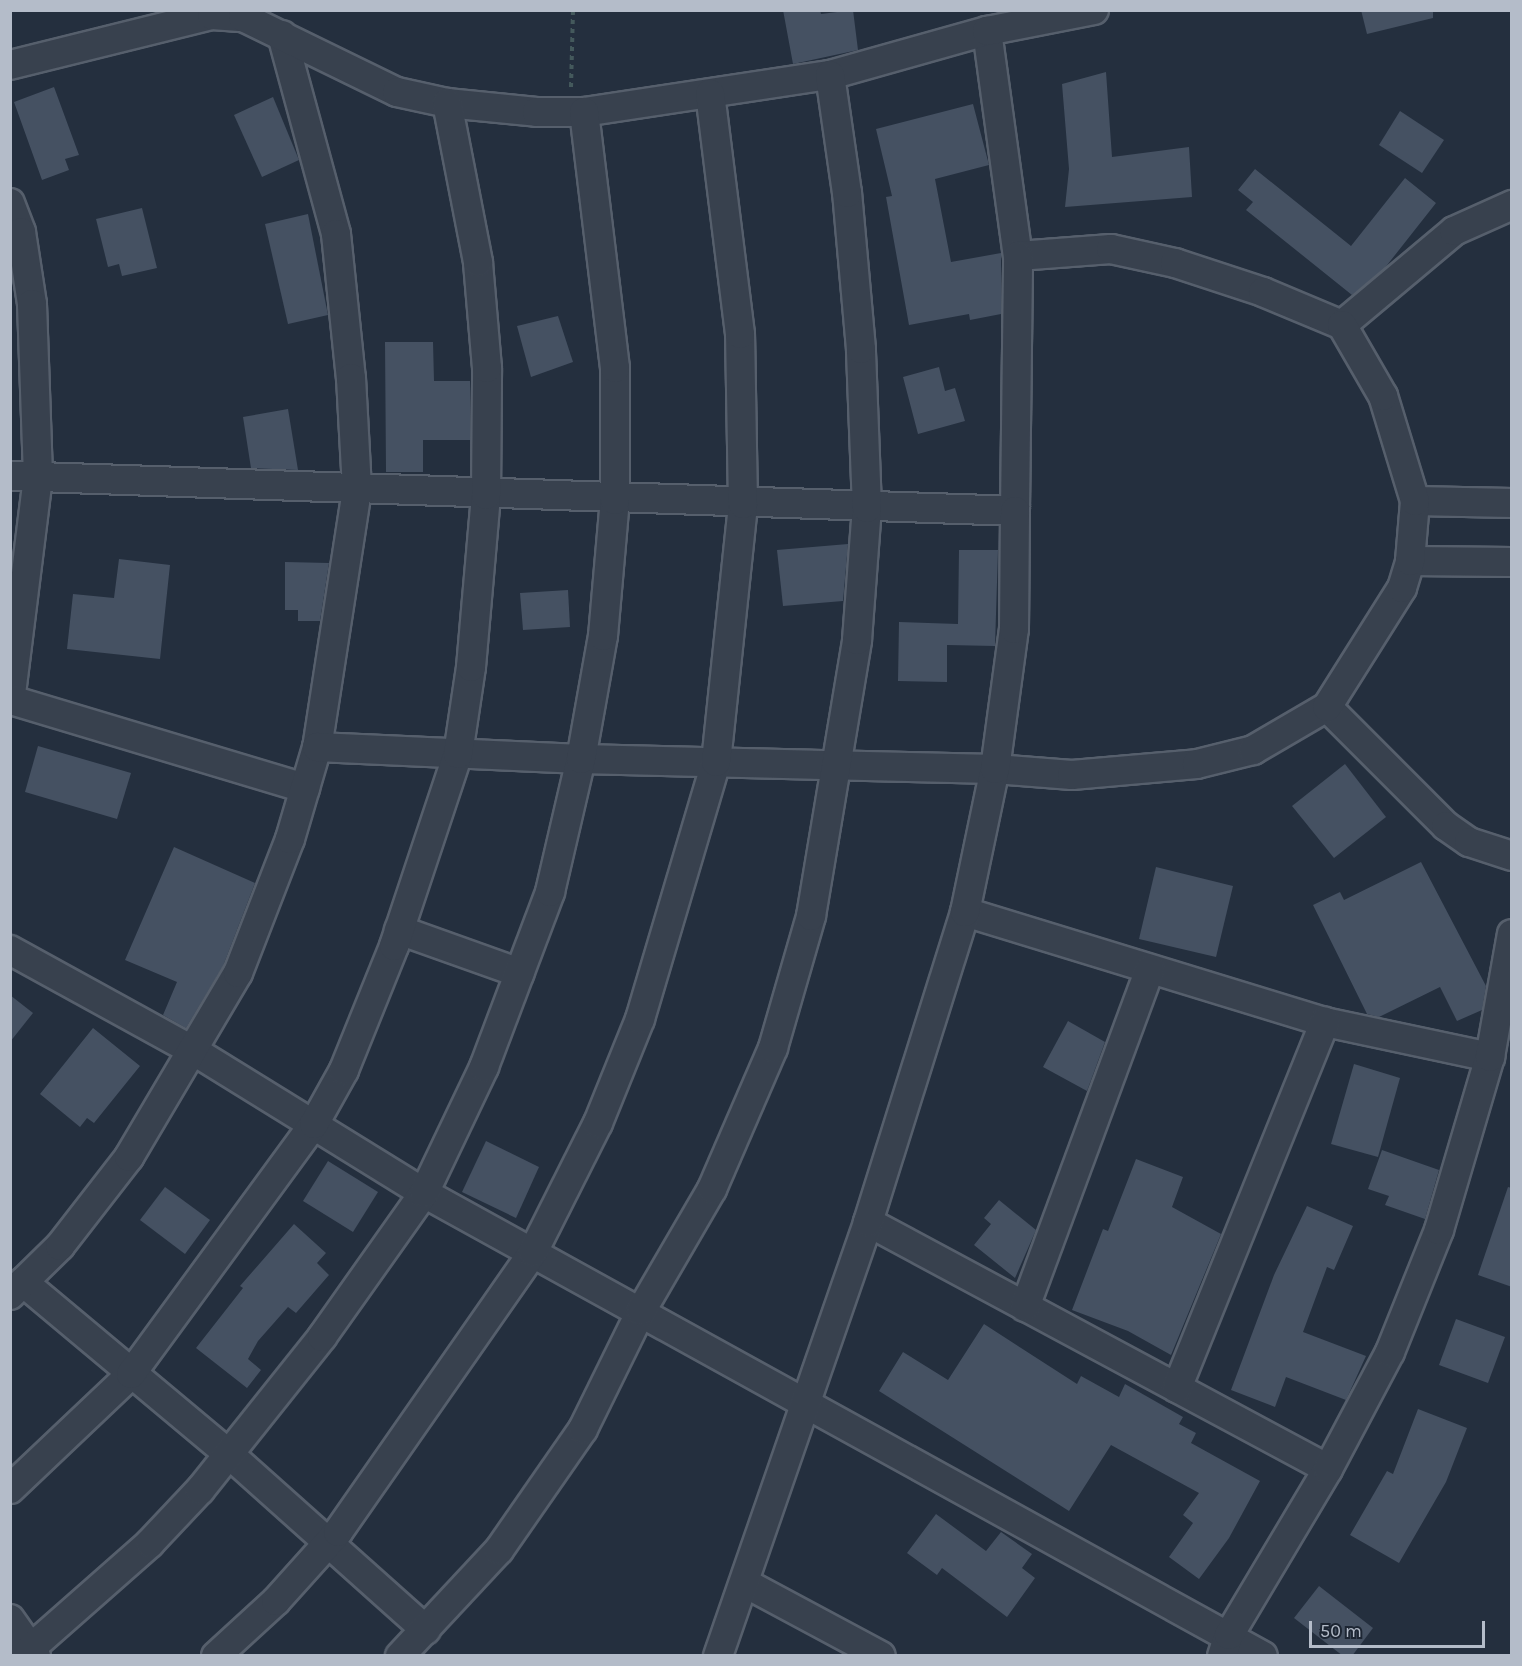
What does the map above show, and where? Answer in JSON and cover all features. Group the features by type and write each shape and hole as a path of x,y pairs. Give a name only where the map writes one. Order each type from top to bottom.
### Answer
{"street":[{"path":"10,65 212,15 243,17 397,92 447,104 578,112 830,75 987,32 1094,10"},
{"path":"718,1656 745,1583 804,1401 868,1222 964,912 995,769 1014,629 1018,256 987,32"},
{"path":"282,35 336,234 351,378 357,490 317,747 290,839 238,973 194,1051 129,1157 60,1246 17,1289 131,1374 230,1455 426,1629"},
{"path":"400,1656 499,1550 583,1429 641,1311 712,1189 773,1048 811,916 857,640 867,508 861,349 847,193 830,75"},
{"path":"216,1656 276,1601 328,1543 401,1446 533,1252 598,1123 640,1019 716,762 743,504 740,334 710,94"},
{"path":"10,1489 131,1374 314,1124 344,1070 399,930 458,754 471,667 486,495 487,368 478,262 447,104"},
{"path":"10,1619 30,1653 150,1543 230,1455 322,1337 424,1193 484,1067 520,973 550,892 581,759 603,636 615,500 615,368 578,112"},
{"path":"10,203 21,232 32,304 39,477 11,700 305,788"},
{"path":"1342,325 1454,231 1512,205"},
{"path":"317,747 581,759 995,769 1072,775 1197,764 1253,750 1327,707 1402,588 1410,561 1415,501 1383,396 1342,325 1263,292 1175,263 1111,249 1018,256"},
{"path":"10,476 615,500 1015,511"},
{"path":"1415,501 1512,503"},
{"path":"1410,561 1512,562"},
{"path":"1327,707 1446,826 1469,842 1512,856"},
{"path":"964,912 1325,1022 1490,1057"},
{"path":"399,930 520,973"},
{"path":"1226,1645 1328,1468 1390,1352 1430,1252 1490,1057 1512,934"},
{"path":"10,950 194,1051 424,1193 804,1401 1226,1645 1263,1656"},
{"path":"1025,1307 1150,969"},
{"path":"1177,1388 1325,1022"},
{"path":"868,1222 1328,1468"},
{"path":"745,1583 847,1647 881,1656"}],"path":[{"path":"573,10 578,112"}],"building":[{"path":"783,10 820,10 821,14 853,10 858,50 793,64"},
{"path":"1361,10 1433,10 1433,18 1367,34"},
{"path":"1106,72 1112,157 1189,147 1192,197 1065,207 1069,169 1062,84"},
{"path":"54,87 79,155 65,159 69,170 42,180 14,102"},
{"path":"273,97 299,160 262,177 234,115"},
{"path":"973,104 989,165 935,179 951,262 1001,253 1001,314 970,320 969,314 909,325 886,197 892,196 876,129"},
{"path":"1400,111 1444,140 1422,173 1379,145"},
{"path":"1255,169 1351,246 1405,178 1436,203 1384,269 1352,295 1246,210 1253,202 1238,190"},
{"path":"142,208 157,268 122,276 119,264 108,267 96,219"},
{"path":"308,214 328,315 288,324 265,224"},
{"path":"558,316 573,362 531,377 517,326"},
{"path":"385,342 433,342 434,381 470,381 470,440 423,440 423,472 386,472"},
{"path":"939,367 945,391 955,388 965,421 918,434 903,377"},
{"path":"288,409 298,470 251,468 243,417"},
{"path":"848,544 843,601 783,606 777,550"},
{"path":"959,550 998,550 995,646 947,645 947,682 898,681 899,622 958,624"},
{"path":"119,559 170,565 160,659 67,649 73,594 114,598"},
{"path":"285,562 329,563 320,621 298,621 298,610 285,610"},
{"path":"568,590 570,627 523,630 520,593"},
{"path":"38,746 131,773 117,819 25,792"},
{"path":"1345,764 1386,817 1334,858 1292,806"},
{"path":"174,847 255,883 223,966 186,1028 163,1015 177,982 125,960"},
{"path":"1421,862 1486,986 1482,1010 1457,1021 1440,987 1379,1017 1367,1014 1313,905 1340,892 1344,900"},
{"path":"1156,867 1233,886 1216,957 1139,939"},
{"path":"10,995 33,1013 10,1042"},
{"path":"1068,1021 1105,1042 1087,1091 1043,1067"},
{"path":"93,1028 140,1066 94,1123 87,1118 80,1127 40,1094"},
{"path":"1354,1064 1400,1078 1378,1157 1331,1144"},
{"path":"486,1141 539,1167 516,1218 462,1192"},
{"path":"1382,1150 1439,1170 1425,1219 1385,1205 1389,1196 1368,1189"},
{"path":"1136,1159 1183,1177 1172,1207 1221,1234 1171,1355 1128,1331 1072,1310 1103,1229 1108,1231"},
{"path":"328,1161 378,1192 353,1232 303,1201"},
{"path":"165,1187 210,1220 185,1254 140,1220"},
{"path":"1508,1187 1512,1188 1512,1287 1478,1275"},
{"path":"999,1200 1036,1230 1015,1278 974,1245 991,1224 984,1218"},
{"path":"1307,1206 1353,1226 1334,1270 1327,1267 1303,1332 1366,1356 1346,1400 1286,1377 1275,1407 1231,1390 1274,1275"},
{"path":"294,1224 326,1253 317,1263 329,1275 296,1313 288,1307 258,1341 248,1359 261,1370 247,1388 196,1348 243,1288 240,1286"},
{"path":"1456,1319 1505,1337 1488,1383 1439,1365"},
{"path":"984,1324 1077,1384 1081,1376 1119,1397 1125,1384 1183,1417 1179,1424 1196,1433 1191,1443 1260,1481 1229,1538 1199,1579 1169,1557 1193,1523 1183,1515 1199,1493 1111,1445 1069,1511 879,1391 903,1352 948,1380"},
{"path":"1418,1409 1467,1428 1446,1482 1399,1563 1350,1535 1387,1471 1393,1474"},
{"path":"936,1514 986,1551 1001,1532 1032,1554 1022,1568 1035,1578 1007,1617 942,1568 937,1575 907,1553"},
{"path":"1319,1586 1373,1628 1352,1656 1343,1656 1294,1618"}]}
